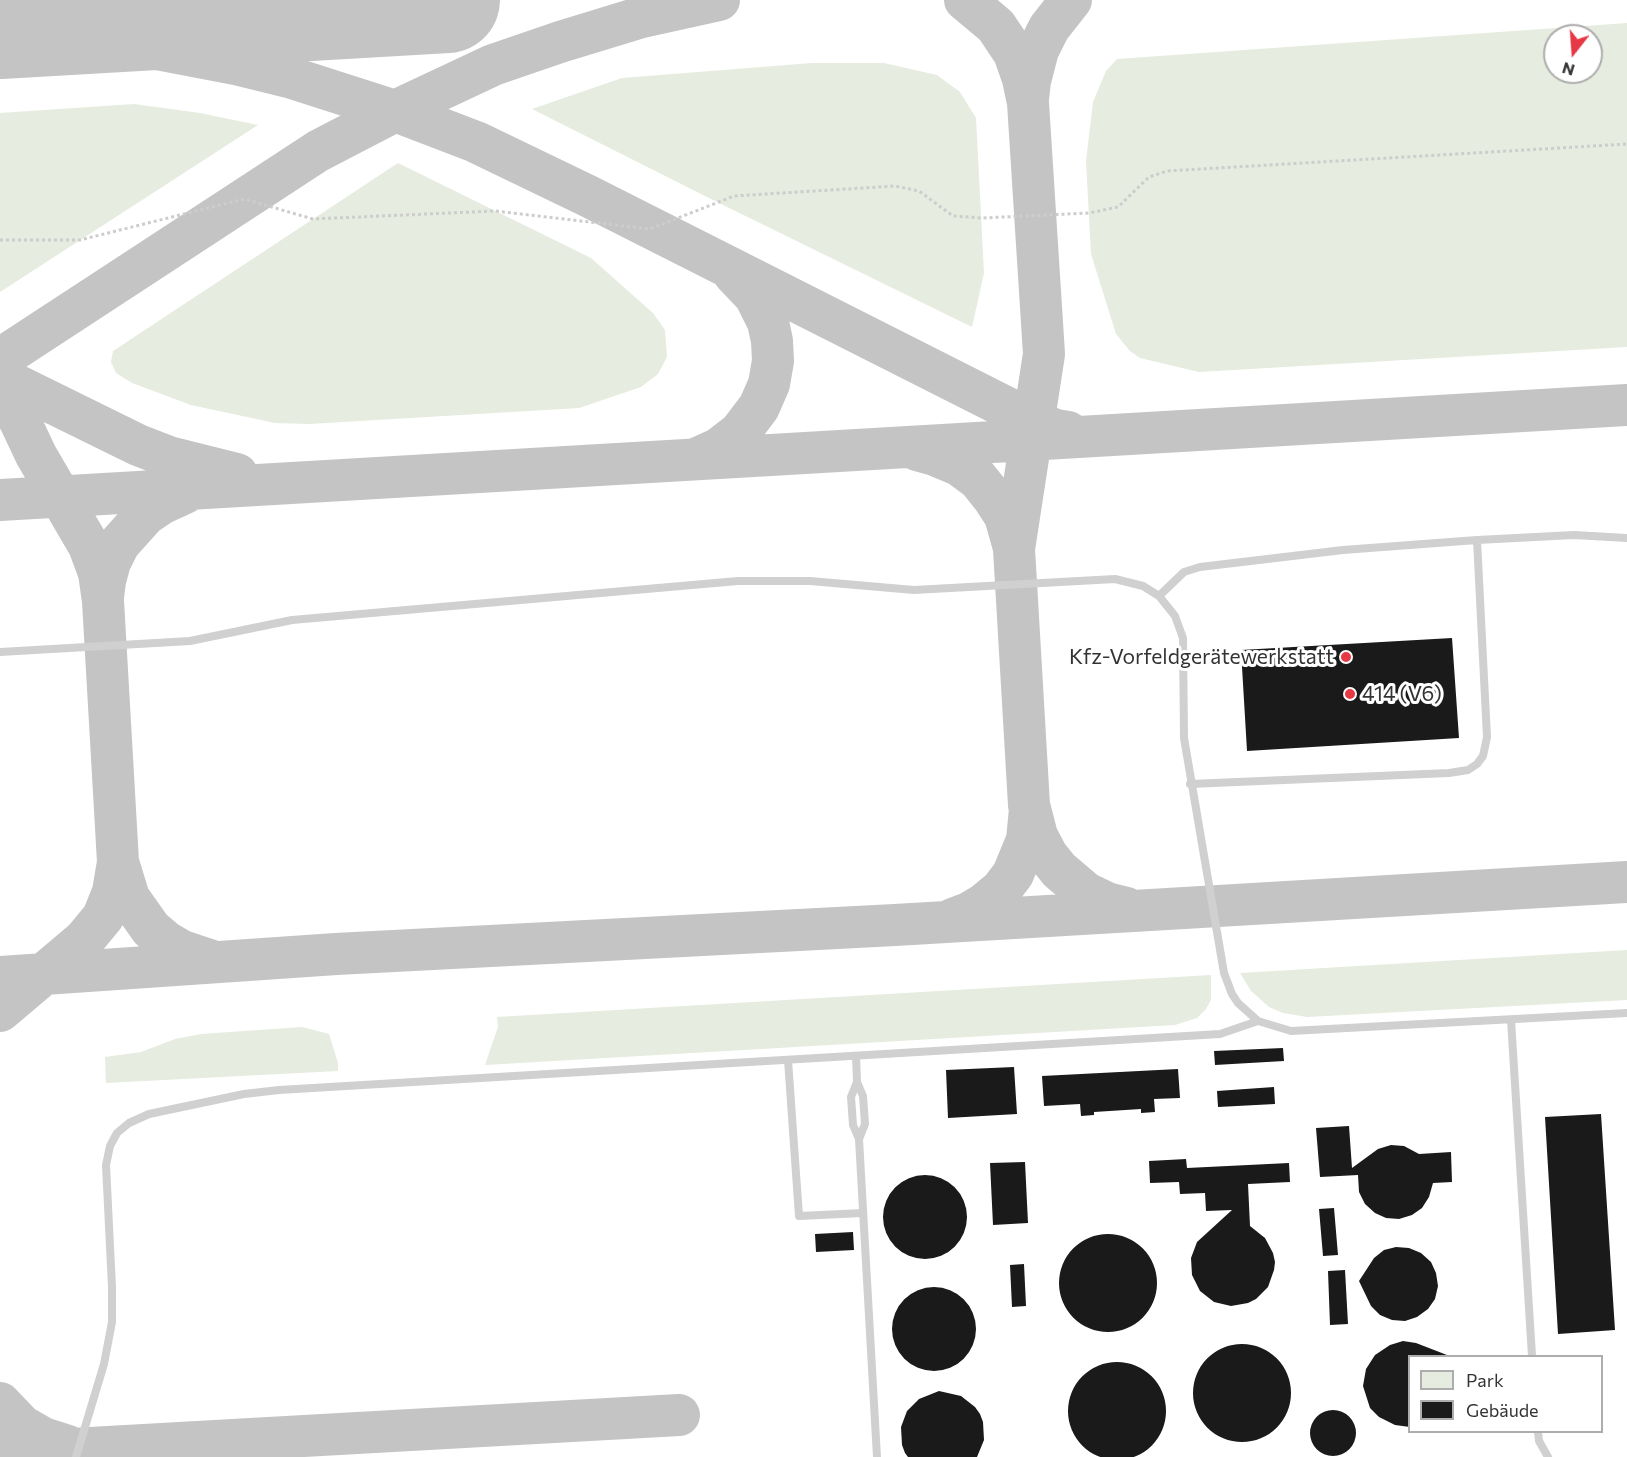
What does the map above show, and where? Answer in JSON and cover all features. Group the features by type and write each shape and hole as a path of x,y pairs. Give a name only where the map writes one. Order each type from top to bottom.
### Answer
{"lane":[{"path":"1159,596 1184,572 1200,567 1343,550 1477,540 1574,535 1627,538"},
{"path":"1190,784 1449,773 1468,770 1477,764 1483,756 1487,737 1477,540"},
{"path":"0,652 190,641 292,620 738,580 810,581 914,590 1115,579 1143,586 1159,596 1175,616 1183,638 1182,716 1190,784 1226,983 1238,1003 1258,1021 1291,1030 1627,1013"},
{"path":"1511,1020 1532,1355"},
{"path":"76,1457 104,1364 112,1322 106,1165 110,1146 117,1133 129,1123 149,1114 244,1094 279,1090 1220,1034 1258,1021"},
{"path":"856,1056 856,1082 851,1097 853,1125 859,1139 877,1457"},
{"path":"788,1060 800,1216 863,1213"},
{"path":"856,1082 863,1096 865,1124 859,1139"},
{"path":"1538,1433 1539,1441 1548,1457"}],"path":[{"path":"0,240 80,240 244,199 313,219 495,211 651,229 734,196 895,186 919,191 953,216 982,218 1089,213 1118,207 1149,177 1167,171 1627,144"}],"green space":[{"path":"1627,23 1627,347 1199,372 1140,358 1130,351 1116,334 1091,254 1086,161 1093,102 1106,71 1117,59 1543,29 1543,84 1603,84 1603,25"},
{"path":"812,63 884,63 937,75 960,92 976,118 984,273 972,327 532,109 622,78"},
{"path":"134,104 200,113 258,125 0,292 0,113"},
{"path":"398,163 591,258 653,313 665,330 667,357 658,374 641,387 579,408 309,424 275,423 191,405 132,383 116,373 111,362 113,351"},
{"path":"1627,950 1627,1000 1307,1017 1283,1013 1269,1007 1251,991 1240,973"},
{"path":"1211,975 1211,1000 1206,1009 1197,1018 1175,1025 485,1065 498,1027 497,1017"},
{"path":"302,1027 329,1034 338,1063 338,1071 106,1083 105,1057 141,1052 175,1039 201,1034"}],"building":[{"name":"414 (V6)","path":"1452,638 1459,738 1247,751 1241,650"},
{"path":"1283,1048 1284,1061 1215,1065 1214,1051"},
{"path":"1014,1067 1017,1114 948,1118 946,1070"},
{"path":"1178,1069 1180,1098 1154,1099 1155,1112 1141,1113 1141,1109 1094,1112 1094,1115 1081,1116 1080,1104 1044,1106 1042,1076"},
{"path":"1274,1087 1275,1104 1218,1107 1217,1091"},
{"path":"1601,1114 1615,1330 1558,1334 1545,1117"},
{"path":"1349,1126 1352,1168 1378,1149 1391,1145 1404,1146 1419,1154 1451,1152 1452,1182 1433,1183 1429,1197 1422,1208 1412,1215 1399,1219 1386,1218 1375,1213 1365,1204 1359,1192 1358,1175 1320,1177 1316,1128"},
{"path":"1186,1159 1187,1168 1289,1163 1290,1182 1248,1184 1250,1226 1265,1238 1275,1262 1268,1287 1256,1299 1248,1303 1231,1306 1214,1302 1200,1291 1192,1275 1191,1258 1197,1242 1232,1210 1206,1211 1205,1193 1180,1194 1179,1182 1150,1183 1149,1161"},
{"path":"1025,1162 1028,1223 993,1225 990,1163"},
{"path":"925,1175 941,1178 955,1187 964,1201 967,1217 964,1233 955,1247 941,1256 925,1259 909,1256 895,1247 886,1233 883,1217 886,1201 895,1187 909,1178"},
{"path":"1334,1208 1338,1255 1323,1256 1319,1209"},
{"path":"853,1232 854,1250 816,1252 815,1234"},
{"path":"1108,1234 1127,1238 1143,1248 1153,1264 1157,1283 1153,1302 1143,1318 1127,1328 1108,1332 1089,1328 1073,1318 1063,1302 1059,1283 1063,1264 1073,1248 1089,1238"},
{"path":"1396,1247 1409,1248 1421,1253 1431,1262 1438,1286 1435,1299 1428,1309 1417,1317 1405,1321 1392,1320 1380,1315 1371,1306 1359,1281 1374,1258 1384,1250"},
{"path":"1024,1264 1026,1306 1012,1307 1010,1265"},
{"path":"1345,1270 1348,1324 1330,1325 1328,1271"},
{"path":"934,1287 950,1290 964,1299 973,1313 976,1329 973,1345 964,1359 950,1368 934,1371 918,1368 904,1359 895,1345 892,1329 895,1313 904,1299 918,1290"},
{"path":"1403,1341 1416,1343 1447,1355 1408,1355 1408,1427 1395,1425 1379,1417 1370,1408 1363,1386 1366,1369 1375,1355 1390,1345"},
{"path":"1242,1344 1261,1347 1277,1358 1288,1374 1291,1393 1288,1412 1277,1428 1261,1439 1242,1442 1223,1439 1207,1428 1196,1412 1193,1393 1196,1374 1207,1358 1223,1347"},
{"path":"1107,1363 1127,1363 1144,1371 1157,1384 1165,1401 1165,1421 1162,1430 1151,1445 1130,1458 1098,1456 1077,1438 1069,1421 1069,1401 1077,1384 1090,1371"},
{"path":"939,1391 961,1396 980,1414 984,1440 977,1457 908,1457 905,1453 901,1427 907,1411 919,1399"},
{"path":"1333,1410 1342,1411 1349,1417 1355,1424 1355,1442 1349,1449 1342,1455 1333,1456 1324,1455 1317,1449 1311,1442 1310,1433 1311,1424 1317,1417 1324,1411"}],"taxiway":[{"path":"0,359 318,151 395,111 493,65 560,42 642,17 719,0"},
{"path":"965,0 996,26 1014,53 1028,103 1044,354 1014,549 1029,805 1037,836 1047,855 1059,870 1086,893 1107,903 1127,908"},
{"path":"1028,99 1038,50 1049,28 1071,0"},
{"path":"0,34 147,47 236,64 289,77 395,111 476,142 588,196 1033,421 1068,432"},
{"path":"698,458 718,449 740,432 759,407 769,384 773,361 768,322 755,296 734,274"},
{"path":"0,377 138,445 169,457 237,474"},
{"path":"0,387 36,455 89,546 99,573 103,601 118,862 113,892 103,917 84,940 0,1011"},
{"path":"0,500 1627,405"},
{"path":"917,450 959,465 978,479 1005,516 1014,548"},
{"path":"103,597 110,562 119,544 145,515 161,504 185,493"},
{"path":"953,919 984,904 1001,890 1013,874 1027,840 1030,809"},
{"path":"118,862 129,898 151,929 182,951 212,961"},
{"path":"0,977 336,954 895,925 1627,882"},
{"path":"0,1403 22,1426 43,1438 68,1446"},
{"path":"0,1453 679,1415"}],"runway":[{"path":"0,26 447,0"}],"place":[{"name":"Kfz-Vorfeldgerätewerkstatt","path":"1346,657"},
{"name":"414 (V6)","path":"1350,694"}]}
